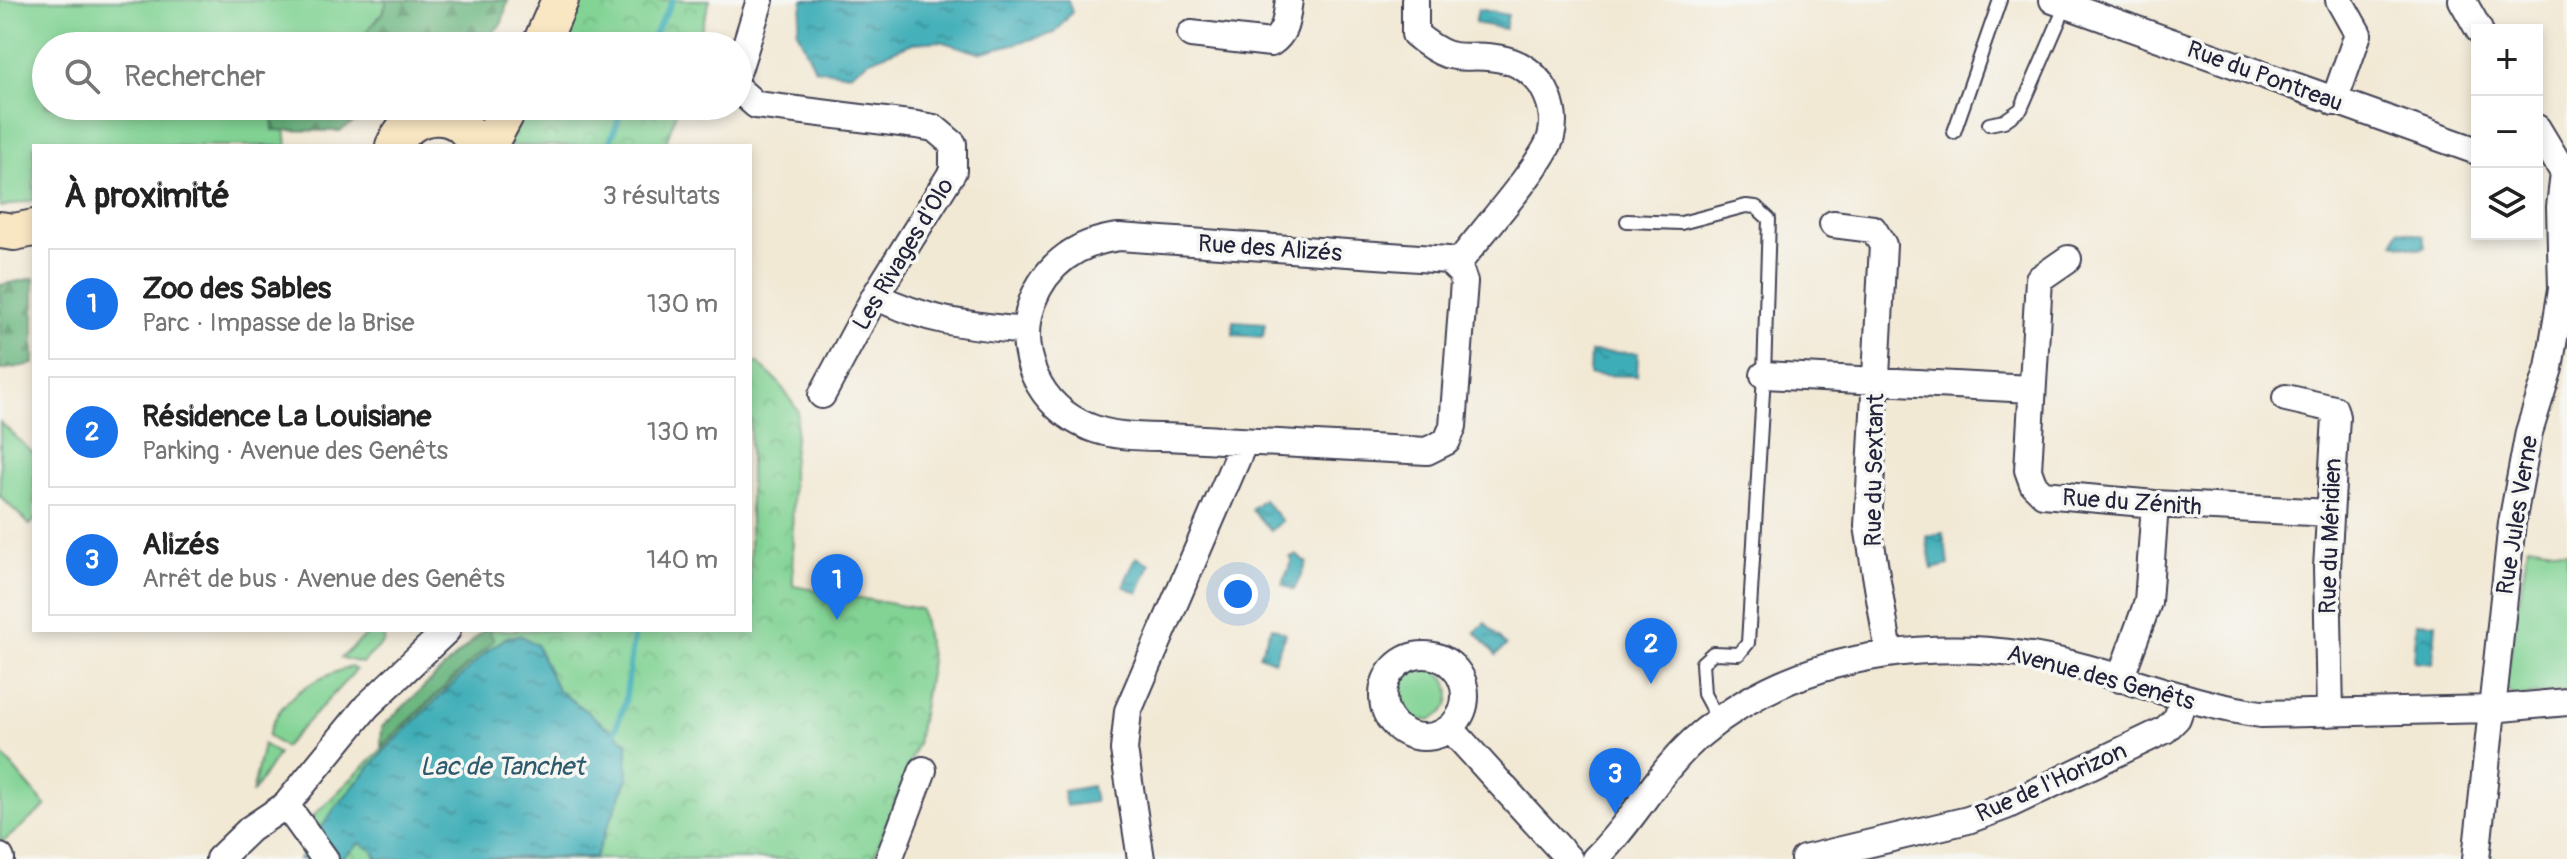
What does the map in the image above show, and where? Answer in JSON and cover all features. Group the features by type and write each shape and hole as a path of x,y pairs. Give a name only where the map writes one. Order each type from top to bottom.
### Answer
{"street":[{"path":"546,32 560,0"},
{"path":"750,32 760,0"},
{"path":"1191,34 1271,43 1285,29 1289,0"},
{"path":"1415,0 1415,34 1438,53 1465,60 1506,60 1521,66 1544,90 1554,120 1546,150 1456,266"},
{"path":"2334,102 2358,34 2339,0"},
{"path":"2462,0 2476,24"},
{"name":"Rue du Pontreau","path":"2059,2 2471,149"},
{"name":"Les Rivages d'Olo","path":"752,101 756,105 926,127 945,135 953,144 953,171 875,296 822,395"},
{"path":"392,144 408,125 417,120"},
{"path":"463,120 474,144"},
{"path":"489,144 502,120"},
{"path":"2543,138 2566,174"},
{"path":"2543,172 2566,174"},
{"name":"Rue Jules Verne","path":"2476,859 2512,523 2529,432 2549,368 2562,289 2560,207 2566,174"},
{"name":"Rue du Sextant","path":"1833,224 1873,229 1883,245 1868,526 1889,653"},
{"name":"Rue des Alizés","path":"1119,237 1438,258 1456,266 1464,282 1453,426 1447,441 1427,451 1113,433 1072,418 1039,386 1028,357 1026,331 1031,307 1046,276 1070,253 1100,239 1119,237"},
{"name":"Rue du Zénith","path":"2068,259 2039,279 2028,470 2033,484 2043,494 2155,504 2330,513"},
{"path":"875,296 914,315 939,321 1026,331"},
{"name":"Rue du Sextant","path":"1764,375 1876,382"},
{"path":"1876,382 2031,389"},
{"name":"Rue du Méridien","path":"2286,398 2334,409 2326,611 2330,713"},
{"path":"1141,859 1124,750 1128,711 1244,442"},
{"path":"2120,679 2148,602 2155,504"},
{"path":"219,859 250,829 286,805 367,706 445,632"},
{"name":"Avenue des Genêts","path":"1595,859 1677,759 1718,720 1749,698 1792,680 1889,653 1993,649 2087,668 2184,698 2261,714 2491,709 2567,702"},
{"name":"Rue de l'Horizon","path":"1804,859 1968,820 2006,806 2165,730 2177,718 2184,698"},
{"path":"1450,728 1569,859"},
{"path":"889,859 923,770"},
{"path":"286,805 325,859"}],"lane":[{"path":"1954,132 2000,0"},
{"path":"1989,124 2004,121 2021,109 2059,2"},
{"path":"1627,221 1681,223 1746,206 1764,212 1769,219 1764,375 1748,643 1739,654 1713,653 1702,663 1704,694 1718,720"}],"green space":[{"path":"0,0 409,0 394,32 32,32 32,120 297,120 285,128 287,144 32,144 32,200 0,207"},
{"path":"387,0 508,0 502,23 493,32 366,32 383,13"},
{"path":"577,0 710,0 700,32 561,32"},
{"path":"273,120 357,120 340,131 273,130"},
{"path":"513,120 673,120 666,144 499,144"},
{"path":"32,278 32,364 0,370 0,285"},
{"path":"752,362 758,363 779,383 798,411 792,467 793,586 921,609 931,661 917,744 873,859 345,859 311,818 494,640 489,632 752,632"},
{"path":"0,422 32,452 32,523 30,525 0,496"},
{"path":"2528,545 2567,551 2567,691 2515,697 2505,688"},
{"path":"370,632 388,632 383,638 385,641 362,663 341,658"},
{"path":"482,632 509,632 494,640 381,747 382,727"},
{"path":"351,667 356,670 284,747 268,736 280,711 299,691"},
{"path":"1424,668 1443,675 1450,694 1443,713 1424,720 1405,713 1398,694 1405,675"},
{"path":"263,744 278,754 252,794"},
{"path":"0,752 46,806 3,842 0,839"}],"water":[{"path":"803,0 1068,0 1072,12 1055,33 979,53 940,41 913,43 870,60 850,74 815,69 797,31"},
{"path":"1478,9 1508,15 1505,29 1475,23"},
{"path":"2398,230 2423,236 2425,247 2418,249 2394,243"},
{"path":"1233,321 1265,323 1263,337 1233,335"},
{"path":"1590,352 1638,353 1637,376 1589,375"},
{"path":"1263,499 1282,521 1271,531 1251,509"},
{"path":"1943,533 1949,565 1932,569 1926,536"},
{"path":"1296,555 1307,563 1294,590 1282,584 1292,561 1290,557"},
{"path":"1136,557 1150,564 1138,593 1123,586"},
{"path":"2417,622 2436,623 2433,664 2414,662"},
{"path":"1485,623 1506,646 1496,655 1475,632"},
{"path":"1272,627 1286,633 1274,661 1259,655"},
{"name":"Lac de Tanchet","path":"520,635 536,644 557,689 627,742 628,778 595,857 377,859 373,851 360,843 340,859 299,859 335,808 382,753 488,650 507,637"},
{"path":"1092,786 1095,802 1066,806 1063,791"}],"waterway":[{"path":"656,32 673,0"},
{"path":"609,144 618,120"},
{"path":"613,736 625,702 635,632"}],"place":[{"name":"Zoo des Sables","path":"837,620"},
{"name":"Résidence La Louisiane","path":"1651,684"},
{"name":"Alizés","path":"1615,814"}]}
